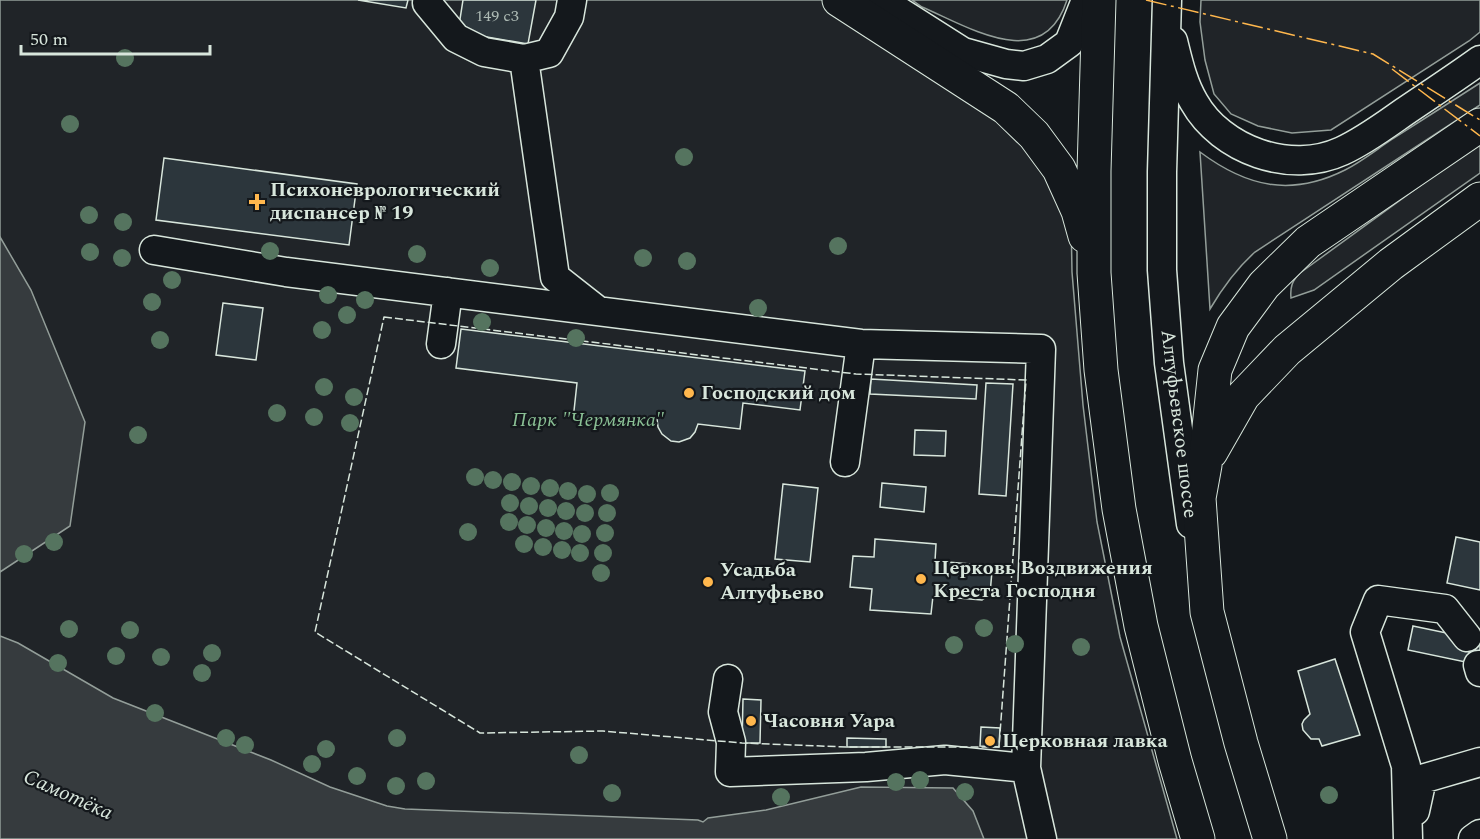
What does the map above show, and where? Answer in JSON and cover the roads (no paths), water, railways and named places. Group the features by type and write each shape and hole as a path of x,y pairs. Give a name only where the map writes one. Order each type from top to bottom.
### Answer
{"main road":[{"path":"839,0 1006,108 1034,135 1059,169 1078,211 1094,273"},
{"path":"1099,0 1094,171 1094,273 1101,370 1119,509 1141,626 1198,839"},
{"path":"1207,612 1199,498 1205,465 1215,370 1233,327 1264,285 1308,242 1480,125"},
{"path":"1205,465 1243,396 1287,350 1390,264 1480,198"},
{"name":"Алтуфьевское шоссе","path":"1207,612 1241,743 1270,839"}],"street":[{"path":"427,3 456,38 484,52 524,59 549,53 569,17 572,0"},
{"path":"881,0 963,52 1006,64 1024,66 1047,60 1069,43 1086,0"},
{"path":"1167,6 1179,63 1194,102 1218,132 1246,150 1281,159 1312,159 1340,152 1375,132 1480,60"},
{"name":"Алтуфьевское шоссе","path":"1167,6 1162,172 1162,270 1169,363 1186,499 1207,612"},
{"path":"524,59 555,277 598,311"},
{"path":"154,250 286,272 861,344 1041,349 1026,768 1042,839"},
{"path":"441,344 448,292"},
{"path":"845,462 861,344"},
{"path":"1409,839 1406,766 1365,632 1378,600 1445,609 1467,637"},
{"path":"728,679 723,712 731,742 730,772 866,767 945,760 1026,768"},
{"path":"1409,839 1422,779 1480,762"},
{"path":"1473,839 1480,834"}],"water":[{"path":"0,237 31,290 85,422 70,526 0,572"},
{"name":"Самотёка","path":"0,636 18,643 113,698 271,760 330,787 387,806 405,809 703,822 708,818 766,810 861,787 953,788 973,811 984,839 0,839"}],"place":[{"name":"Психоневрологический диспансер № 19","path":"257,202"},
{"name":"Господский дом","path":"689,393"},
{"name":"Церковь Воздвижения Креста Господня","path":"921,579"},
{"name":"Усадьба Алтуфьево","path":"708,582"},
{"name":"Часовня Уара","path":"751,721"},
{"name":"Церковная лавка","path":"990,741"}],"park label":[{"name":"Парк \"Чермянка\"","path":"588,420"}]}
